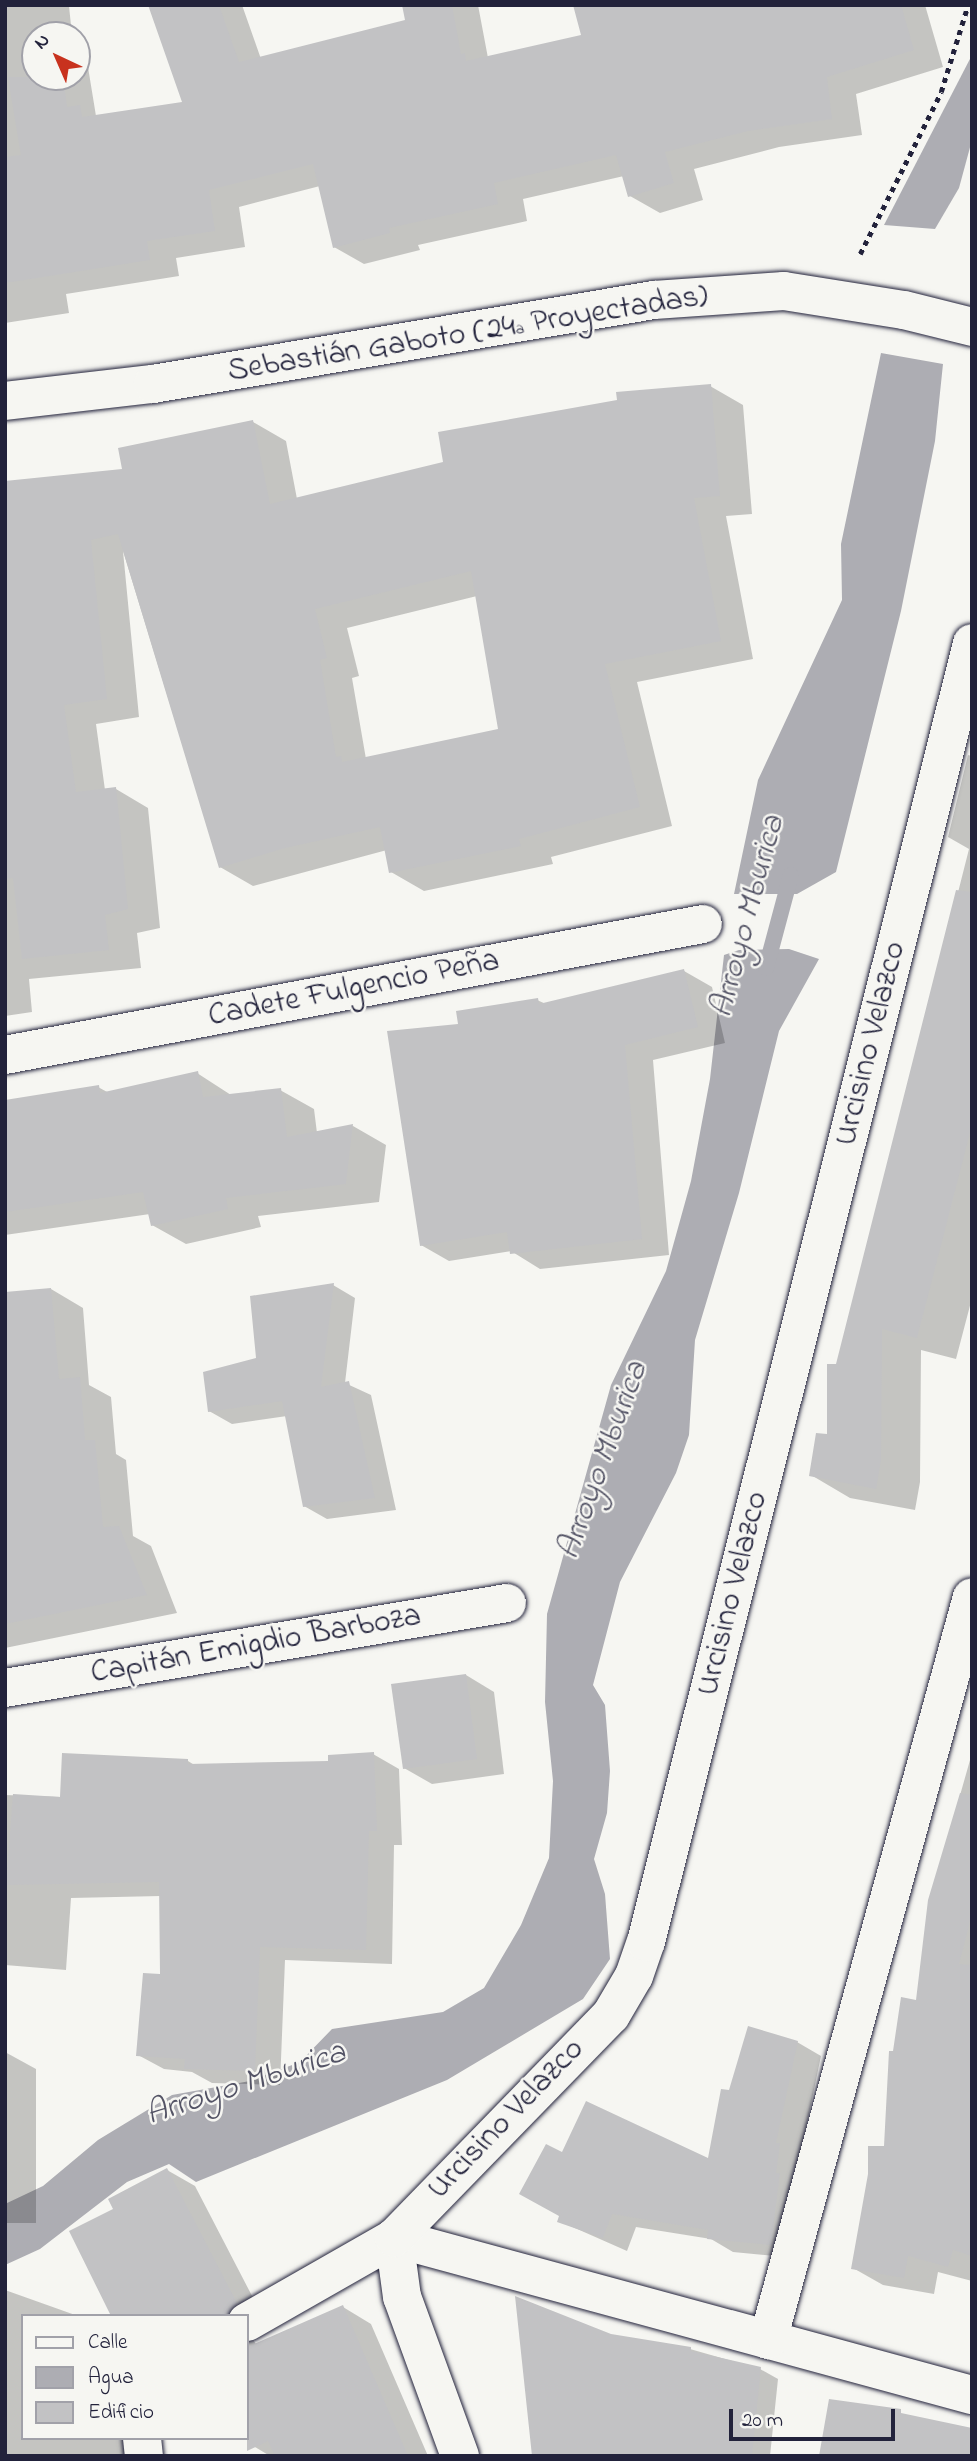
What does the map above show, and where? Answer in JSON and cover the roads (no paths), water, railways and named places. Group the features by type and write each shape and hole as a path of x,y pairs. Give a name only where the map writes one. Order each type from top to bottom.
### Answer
{"street":[{"name":"Sebastián Gaboto (24ª Proyectadas)","path":"5,401 153,384 654,300 785,291 972,327"},
{"name":"Urcisino Velazco","path":"248,2321 394,2238 611,2015 634,1976 646,1942 971,655"},
{"name":"Cadete Fulgencio Peña","path":"5,1055 703,924"},
{"path":"768,2340 972,1597"},
{"name":"Capitán Emigdio Barboza","path":"5,1688 507,1603"},
{"path":"460,2456 402,2297 394,2238 972,2395"}],"water":[{"path":"972,55 972,140 959,188 935,229 884,225"},
{"path":"881,353 943,364 935,441 901,611 836,872 797,894 734,894 758,780 842,600 841,544"},
{"path":"789,949 819,959 779,1031 739,1193 695,1340 689,1435 676,1473 620,1582 593,1685 605,1705 610,1771 607,1813 594,1859 605,1894 610,1959 583,1999 447,2080 196,2182 169,2164 127,2182 40,2249 5,2265 5,2204 43,2186 98,2140 172,2095 250,2081 300,2062 332,2029 443,2012 484,1988 521,1925 549,1858 553,1781 545,1702 547,1614 611,1385 666,1271 691,1181 710,1079 724,955 739,950"}],"waterway":[{"name":"Arroyo Mburica","path":"766,968 791,875"}]}
